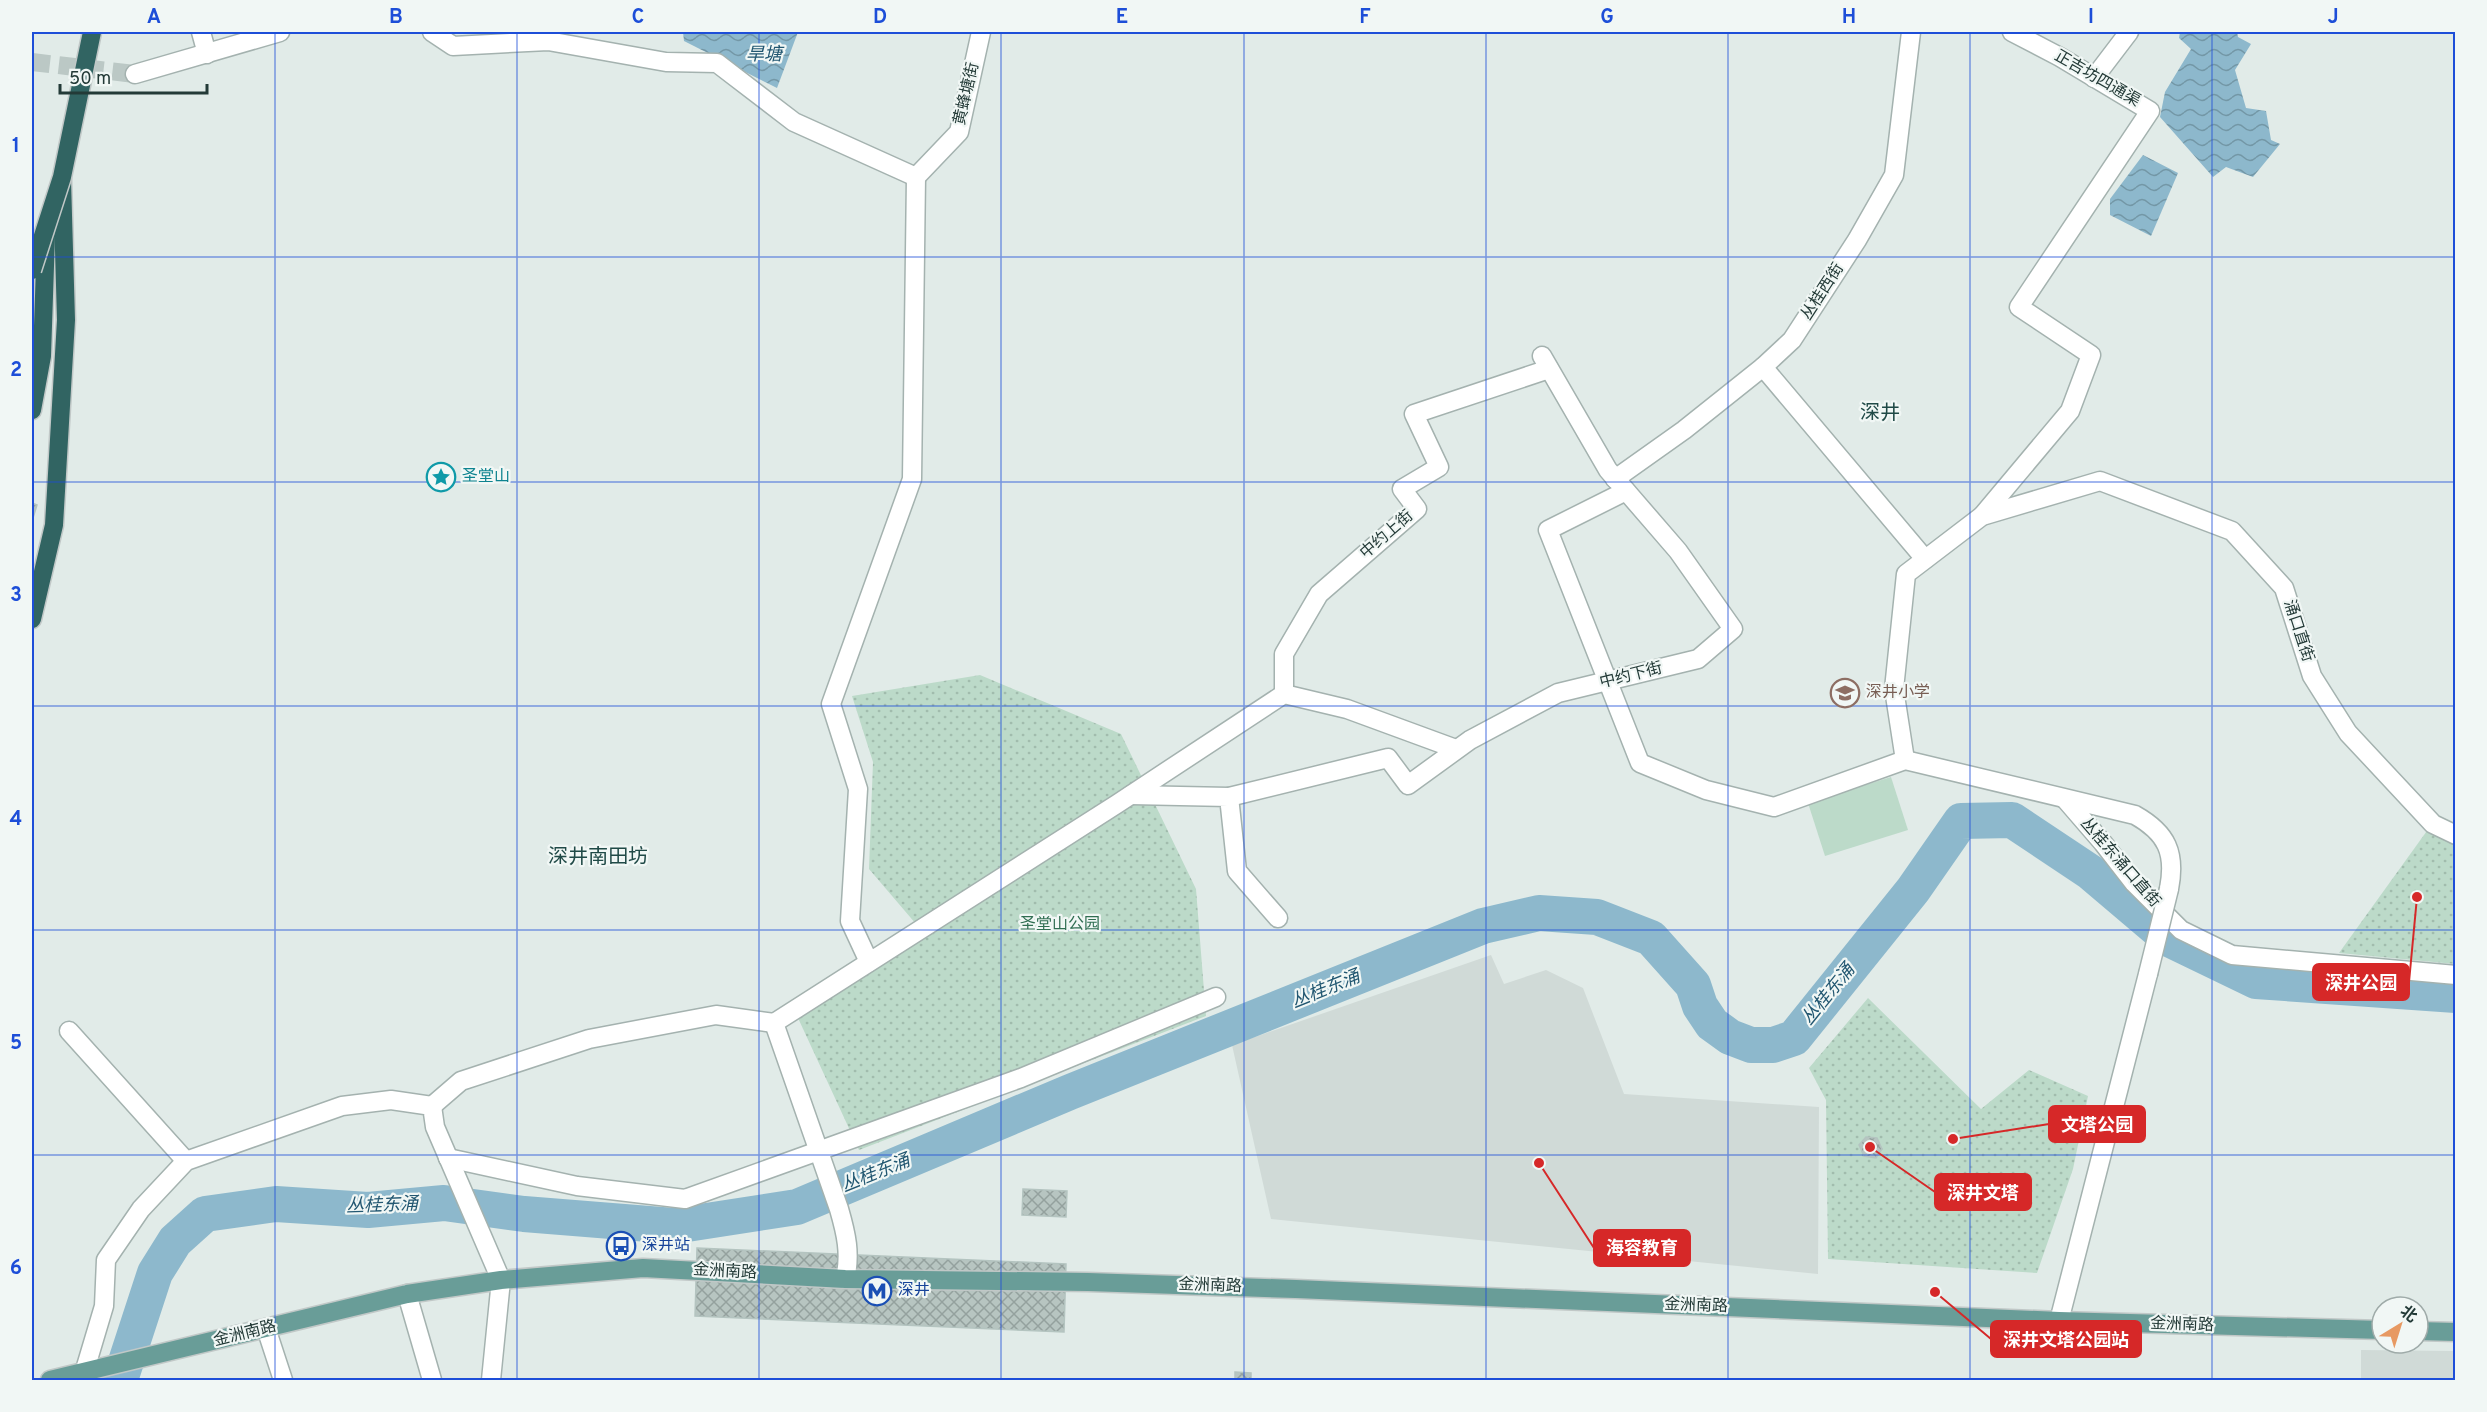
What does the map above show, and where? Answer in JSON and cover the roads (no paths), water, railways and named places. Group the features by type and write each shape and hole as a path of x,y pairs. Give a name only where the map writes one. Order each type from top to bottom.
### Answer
{"highway":[{"path":"32,270 62,177 92,32"},
{"path":"32,619 54,525 56,497 66,320 62,177"},
{"path":"32,410 42,356 46,224"}],"main road":[{"name":"金洲南路","path":"50,1380 162,1355 407,1294 501,1280 643,1268 845,1279 1088,1282 2059,1321 2370,1330"},
{"path":"2430,1331 2456,1332"}],"street":[{"path":"201,32 207,54"},
{"path":"135,74 280,32"},
{"path":"432,32 453,46 548,41 666,62 717,63 794,122 916,177 912,479 831,704 858,789 850,921 869,962"},
{"name":"黄蜂塘街","path":"916,177 959,132 981,32"},
{"name":"丛桂西街","path":"1607,682 1548,531 1620,485 1763,367 1792,340 1857,240 1894,175 1911,32"},
{"name":"正吉坊四通渠","path":"1982,516 2070,411 2091,355 2019,307 2150,111 2012,32"},
{"path":"2094,78 2129,32"},
{"name":"中约下街","path":"1229,797 1388,758 1408,785 1456,750 1558,693 1698,659 1733,629 1678,551 1608,470 1545,363"},
{"name":"中约上街","path":"1284,694 1284,654 1319,594 1417,509 1402,489 1438,467 1414,414 1545,363"},
{"path":"1763,367 1925,559"},
{"name":"涌口直街","path":"1982,516 2100,481 2232,531 2284,588 2312,676 2348,733 2433,824 2456,835"},
{"path":"1905,760 1894,689 1906,574 1982,516"},
{"path":"1607,682 1640,763 1706,790 1774,807 1905,760 2135,815 2151,824 2163,837 2170,854 2173,872 2059,1321"},
{"path":"84,1373 104,1306 106,1260 141,1209 186,1161 342,1106 392,1100 432,1106 461,1081 590,1039 716,1015 774,1023 1131,795 1284,694 1347,709 1456,750"},
{"path":"1131,795 1229,797 1237,871 1278,918"},
{"name":"丛桂东涌口直街","path":"2065,799 2134,883 2181,930 2232,955 2456,975"},
{"path":"448,1158 577,1186 685,1199 1021,1078 1216,997"},
{"path":"774,1023 820,1152 848,1240 848,1266 845,1279"},
{"path":"69,1031 186,1161"},
{"path":"432,1106 435,1127 501,1280 491,1380"},
{"path":"407,1294 432,1380"},
{"path":"266,1329 283,1380"}],"water":[{"name":"旱塘","path":"683,32 798,32 777,88 684,41"},
{"path":"2180,32 2237,32 2238,37 2251,44 2235,70 2246,108 2266,111 2271,140 2280,144 2253,177 2226,167 2213,177 2160,117 2165,92 2191,49 2179,38"},
{"path":"2143,155 2178,173 2151,236 2110,215 2110,199"}],"waterway":[{"name":"丛桂东涌","path":"120,1380 155,1273 175,1241 205,1214 276,1204 368,1210 444,1203 524,1214 674,1226 797,1207 1070,1092 1483,926 1539,913 1597,917 1651,938 1693,985 1700,1006 1712,1024 1730,1037 1751,1045 1773,1045 1794,1038 1913,890 1961,821 2012,820 2090,872 2169,939 2256,981 2456,995"}],"tunnel":[{"path":"32,62 135,74"}],"place":[{"name":"圣堂山","path":"441,477"},
{"name":"深井小学","path":"1845,693"},
{"name":"深井公园","path":"2417,897"},
{"name":"文塔公园","path":"1953,1139"},
{"name":"深井文塔","path":"1870,1147"},
{"name":"海容教育","path":"1539,1163"},
{"name":"深井站","path":"621,1246"},
{"name":"深井","path":"877,1291"},
{"name":"深井文塔公园站","path":"1935,1292"}],"district":[{"name":"深井","path":"1880,414"},
{"name":"深井南田坊","path":"598,858"}],"park label":[{"name":"圣堂山公园","path":"1060,925"}]}
